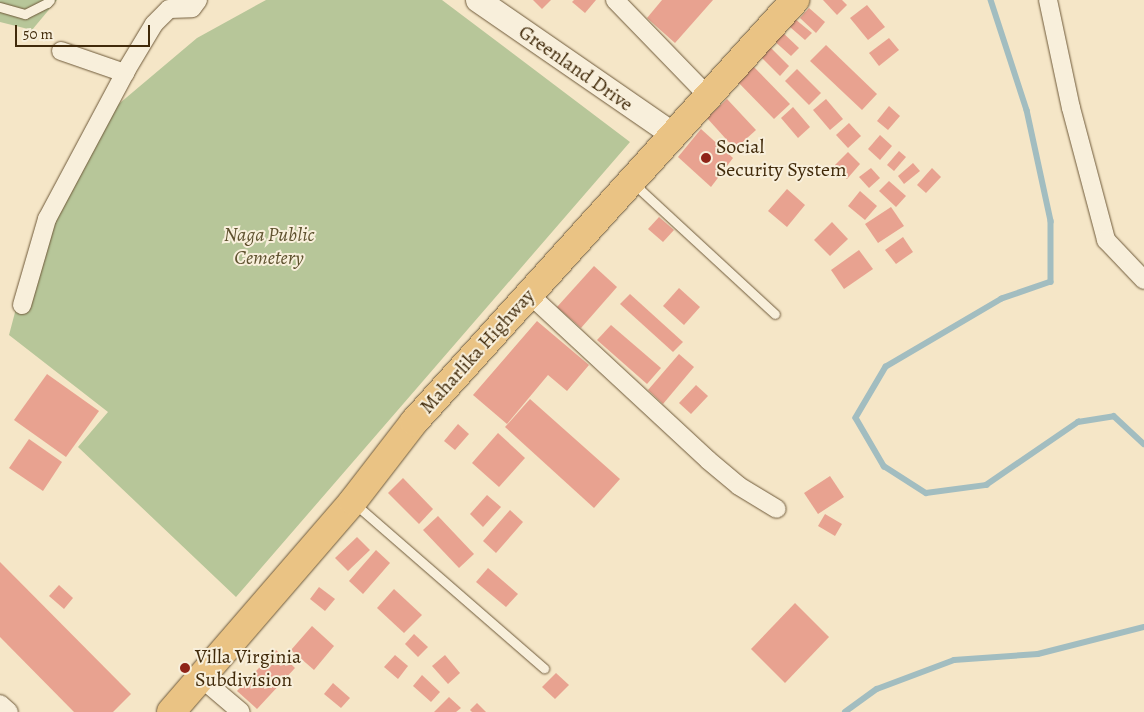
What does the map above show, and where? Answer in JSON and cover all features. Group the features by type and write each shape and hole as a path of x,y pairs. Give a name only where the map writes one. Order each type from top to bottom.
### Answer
{"main road":[{"name":"Maharlika Highway","path":"171,712 353,501 414,422 795,0"}],"street":[{"path":"22,305 47,220 125,73 154,24 169,9 192,8 198,0"},
{"name":"Greenland Drive","path":"478,0 674,135"},
{"path":"615,0 708,96"},
{"path":"1048,0 1072,108 1106,240 1144,280"},
{"path":"61,51 125,73"},
{"path":"529,294 708,460 739,486 777,509"},
{"path":"201,678 241,712"},
{"path":"0,704 9,712"}],"lane":[{"path":"0,7 25,14 47,4 50,0"},
{"path":"631,181 775,314"},
{"path":"353,501 544,668"}],"green space":[{"path":"0,0 57,0 32,30 0,22"},
{"name":"Naga Public Cemetery","path":"266,0 442,0 630,142 236,597 78,447 108,412 9,335 36,233 114,108 197,38"}],"building":[{"path":"533,0 551,0 542,9"},
{"path":"574,0 596,0 585,13 572,2"},
{"path":"662,0 713,0 675,43 647,18"},
{"path":"823,0 842,0 847,5 837,15"},
{"path":"867,5 885,27 868,40 850,18"},
{"path":"809,8 825,22 816,33 800,18"},
{"path":"789,14 812,33 805,40 783,21"},
{"path":"780,30 799,48 791,56 772,39"},
{"path":"889,38 899,50 879,66 869,53"},
{"path":"826,45 877,94 862,110 810,61"},
{"path":"770,47 789,66 780,76 761,57"},
{"path":"749,62 790,104 774,119 733,77"},
{"path":"797,69 821,93 809,105 785,81"},
{"path":"727,99 756,130 735,149 707,118"},
{"path":"826,99 843,119 830,130 813,110"},
{"path":"889,106 900,116 888,130 877,121"},
{"path":"793,107 810,127 798,138 781,118"},
{"path":"849,123 861,136 848,148 836,135"},
{"name":"Social Security System","path":"701,129 733,158 711,187 678,157"},
{"path":"880,135 892,146 880,160 868,149"},
{"path":"899,151 906,157 894,171 887,165"},
{"path":"848,152 860,164 847,179 833,167"},
{"path":"913,163 920,171 904,184 898,176"},
{"path":"871,168 880,178 869,188 859,177"},
{"path":"932,168 941,177 926,193 917,185"},
{"path":"889,181 906,196 896,207 879,191"},
{"path":"787,189 805,205 787,227 768,211"},
{"path":"860,191 877,206 865,220 848,206"},
{"path":"891,207 904,226 878,243 865,224"},
{"path":"659,217 674,230 663,242 648,229"},
{"path":"832,222 848,239 830,256 814,240"},
{"path":"903,237 913,252 896,264 885,250"},
{"path":"859,250 873,269 844,289 831,270"},
{"path":"594,266 617,287 581,328 557,307"},
{"path":"679,288 700,307 684,325 663,306"},
{"path":"630,294 683,342 673,352 620,304"},
{"path":"537,321 589,365 567,391 548,375 507,424 473,395"},
{"path":"611,325 661,368 647,384 597,340"},
{"path":"679,354 694,367 663,404 648,390"},
{"path":"47,374 99,411 66,457 14,420"},
{"path":"696,385 708,396 691,414 679,403"},
{"path":"530,399 620,479 594,508 505,427"},
{"path":"458,424 469,434 455,450 444,441"},
{"path":"498,433 525,458 499,487 472,463"},
{"path":"29,439 62,462 43,491 9,468"},
{"path":"830,476 844,497 818,514 804,493"},
{"path":"403,478 433,509 419,524 388,493"},
{"path":"487,495 501,507 483,527 470,514"},
{"path":"510,510 523,522 496,553 483,541"},
{"path":"825,514 842,524 835,536 818,526"},
{"path":"438,516 474,554 459,568 423,530"},
{"path":"357,537 370,550 348,571 335,558"},
{"path":"376,550 390,563 363,594 349,581"},
{"path":"0,562 131,694 113,712 74,712 0,637"},
{"path":"488,568 518,594 506,607 476,582"},
{"path":"59,585 73,598 64,609 49,596"},
{"path":"319,587 335,599 325,611 310,599"},
{"path":"394,589 422,615 404,633 377,608"},
{"path":"795,603 829,637 785,683 751,649"},
{"path":"312,626 334,646 314,670 291,650"},
{"path":"414,634 428,647 418,657 405,644"},
{"path":"276,650 295,668 257,709 237,691"},
{"path":"395,655 408,666 398,679 384,667"},
{"path":"445,655 460,673 448,684 432,666"},
{"path":"556,673 569,685 555,699 542,687"},
{"path":"422,675 440,692 431,702 413,686"},
{"path":"333,683 350,698 341,708 324,694"},
{"path":"449,697 461,708 456,712 434,712"},
{"path":"477,703 486,712 472,712 470,710"}],"waterway":[{"path":"991,0 1027,110 1051,221 1051,282 1002,299 886,367 856,418 884,466 926,493 986,485 1078,422 1114,416 1144,444"},
{"path":"845,712 877,689 954,660 1038,654 1144,627"}],"place":[{"name":"Social Security System","path":"706,158"},
{"name":"Villa Virginia Subdivision","path":"185,668"}]}
